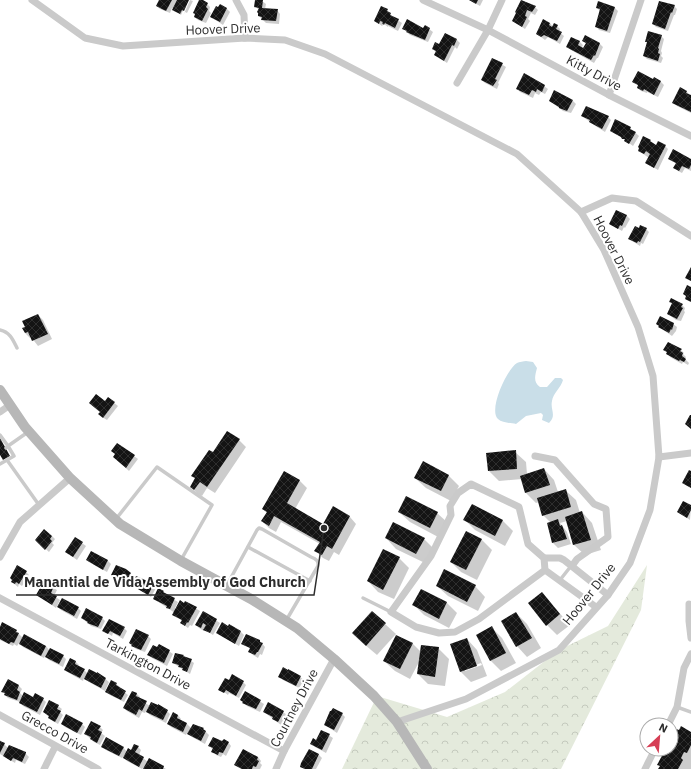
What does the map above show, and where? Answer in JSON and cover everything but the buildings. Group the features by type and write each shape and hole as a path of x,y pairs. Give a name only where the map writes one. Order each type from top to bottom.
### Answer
{"main road":[{"path":"0,390 29,431 70,478 116,520 181,561 251,599 297,628 334,659 374,696 397,722 427,769"}],"street":[{"name":"Hoover Drive","path":"32,0 85,38 123,46 245,38 285,40 325,54 517,154 581,212 604,250 638,327 653,376 659,457 650,510 630,562 608,594 560,650 466,698 397,722"},
{"path":"236,0 244,15 245,38"},
{"name":"Kitty Drive","path":"423,0 488,30 609,95 691,136"},
{"path":"457,83 488,30 502,0"},
{"path":"609,95 641,0"},
{"path":"581,212 612,198 636,201 691,236"},
{"path":"0,412 10,405"},
{"path":"659,457 691,452"},
{"path":"535,456 555,460 594,504 606,509 608,537 578,559 572,566"},
{"path":"0,557 20,522 70,478"},
{"path":"545,570 479,619 455,632 439,633 416,627 391,612 431,556 451,515 450,506 458,493 471,484 519,507 528,544 544,558 560,558 608,594"},
{"path":"544,558 545,570"},
{"path":"545,570 596,607"},
{"name":"Tarkington Drive","path":"0,598 284,751"},
{"path":"689,604 691,638"},
{"path":"672,717 677,707 684,668 691,654"},
{"name":"Courtney Drive","path":"276,769 284,751 334,659"},
{"name":"Grecco Drive","path":"0,715 98,769"},
{"path":"44,769 56,747"},
{"path":"645,769 651,757"}],"lane":[{"path":"0,330 5,330 9,334 17,348"},
{"path":"7,447 29,431"},
{"path":"0,464 14,456 1,437"},
{"path":"7,460 39,505"},
{"path":"116,520 157,467 212,505 181,561"},
{"path":"227,586 256,530 259,528 316,560 318,566 286,621"},
{"path":"248,547 310,581"},
{"path":"560,580 572,566"},
{"path":"363,598 391,612"},
{"path":"677,707 691,712"}],"green space":[{"path":"647,565 641,610 561,769 342,769 377,696 447,717 505,692 559,650 608,626"}],"water":[{"path":"526,361 533,362 537,368 535,381 540,387 547,387 555,378 561,378 563,380 553,398 553,417 549,423 542,420 543,415 541,413 526,416 516,424 507,423 498,419 496,414 495,407 497,399 508,373 517,363"}],"place":[{"name":"Manantial de Vida Assembly of God Church","path":"324,528"}]}
